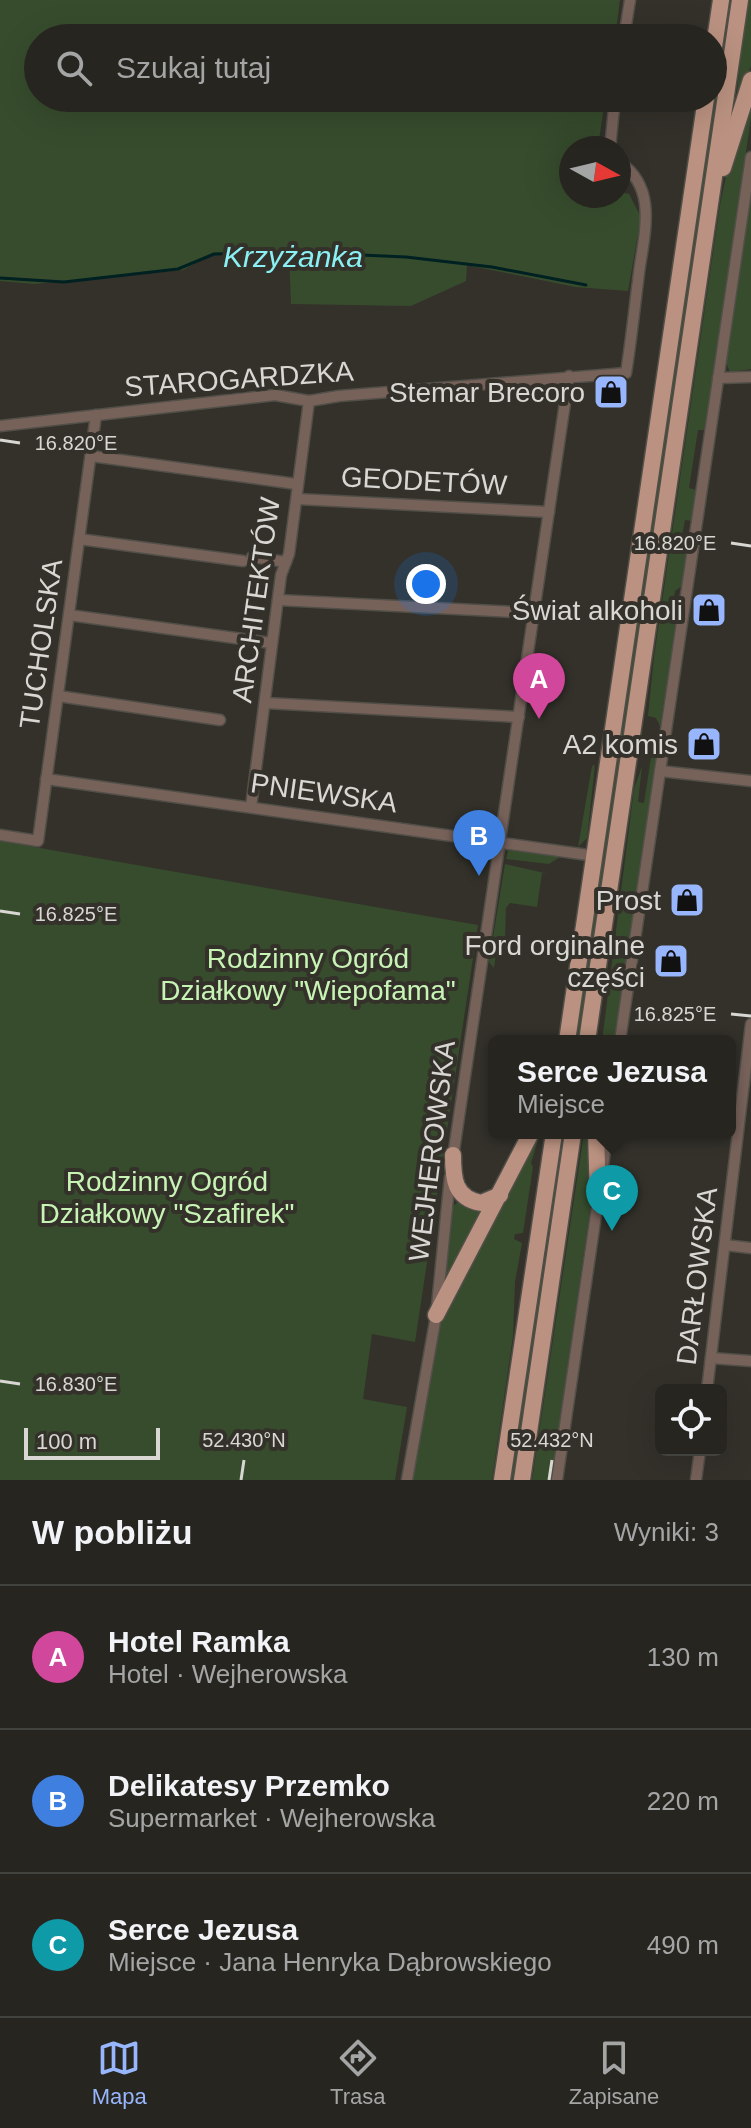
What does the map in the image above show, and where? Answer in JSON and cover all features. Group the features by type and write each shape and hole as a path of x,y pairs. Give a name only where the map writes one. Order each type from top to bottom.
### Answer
{"main road":[{"path":"717,24 721,0"},
{"path":"727,87 740,0"},
{"path":"706,228 751,80"},
{"path":"568,1035 704,112"},
{"path":"588,1035 723,112"},
{"path":"561,1035 578,969"},
{"path":"596,1035 597,972"},
{"path":"436,1315 528,1139"},
{"path":"502,1480 553,1139"},
{"path":"522,1480 572,1139"},
{"path":"596,1139 598,1199"},
{"path":"453,1155 455,1183 464,1197 481,1203 500,1195"}],"street":[{"path":"626,24 630,0"},
{"path":"609,136 613,112"},
{"path":"621,1035 751,157"},
{"name":"STAROGARDZKA","path":"0,426 275,395 309,401 626,373 639,267 648,228 640,183 631,170"},
{"name":"WEJHEROWSKA","path":"407,1480 436,1315 453,1155 569,376"},
{"path":"718,378 751,377"},
{"name":"ARCHITEKTÓW","path":"251,807 271,643 297,499 296,484 309,401"},
{"name":"TUCHOLSKA","path":"0,835 38,841 96,415"},
{"path":"91,456 296,484"},
{"name":"GEODETÓW","path":"297,499 549,512"},
{"path":"79,539 286,562"},
{"path":"278,600 535,613"},
{"path":"69,615 271,643"},
{"path":"58,696 220,720"},
{"path":"266,703 519,717"},
{"path":"660,771 751,781"},
{"name":"PNIEWSKA","path":"46,779 595,856"},
{"name":"DARŁOWSKA","path":"708,1384 751,1027"},
{"path":"738,1137 751,1139"},
{"path":"557,1480 606,1139"},
{"path":"725,1245 751,1248"},
{"path":"711,1358 751,1361"},
{"path":"696,1480 699,1456"}],"green space":[{"path":"0,0 620,0 617,24 24,24 24,112 603,112 600,136 559,136 559,208 631,208 631,198 641,217 628,291 575,287 467,265 466,281 411,306 291,304 289,254 214,254 183,270 34,284 0,281"},
{"path":"726,0 735,0 727,54 727,24 722,24"},
{"path":"746,0 751,0 751,66 736,102"},
{"path":"751,93 751,118 705,430 698,430 689,488 696,490 692,521 685,520 682,536 689,538 682,586 675,591 672,608 678,614 660,726 656,718 648,716 654,657 720,205 730,157"},
{"path":"710,112 718,112 582,1035 574,1035"},
{"path":"751,196 751,369 730,372 726,362"},
{"path":"652,751 658,752 616,1035 603,1035 634,789 642,766 638,802 644,803"},
{"path":"595,765 587,838 578,847 592,766"},
{"path":"0,841 478,925 415,1342 372,1334 363,1399 407,1407 395,1480 0,1480"},
{"path":"509,847 563,855 549,864 506,859"},
{"path":"505,864 549,874 542,873 537,907 510,903 506,908 505,938 498,938 494,968 489,962"},
{"path":"534,1139 538,1139 531,1163 533,1167 523,1233 515,1234 514,1239 522,1243 515,1282 513,1336 492,1480 412,1480 434,1351 446,1302"},
{"path":"558,1139 567,1139 516,1480 508,1480"},
{"path":"583,1139 592,1139 591,1203 551,1480 532,1480"},
{"path":"458,1202 488,1206 444,1288 452,1207"}],"waterway":[{"name":"Krzyżanka","path":"0,278 64,282 178,269 214,254 295,252 406,257 492,267 586,285"}],"place":[{"name":"Stemar Brecoro","path":"611,392"},
{"name":"Świat alkoholi","path":"709,610"},
{"name":"Hotel Ramka","path":"539,719"},
{"name":"A2 komis","path":"704,744"},
{"name":"Delikatesy Przemko","path":"479,876"},
{"name":"Prost","path":"687,900"},
{"name":"Ford orginalne części","path":"671,961"},
{"name":"Serce Jezusa","path":"612,1231"}],"park label":[{"name":"Rodzinny Ogród Działkowy \"Wiepofama\"","path":"308,974"},
{"name":"Rodzinny Ogród Działkowy \"Szafirek\"","path":"167,1197"}]}
